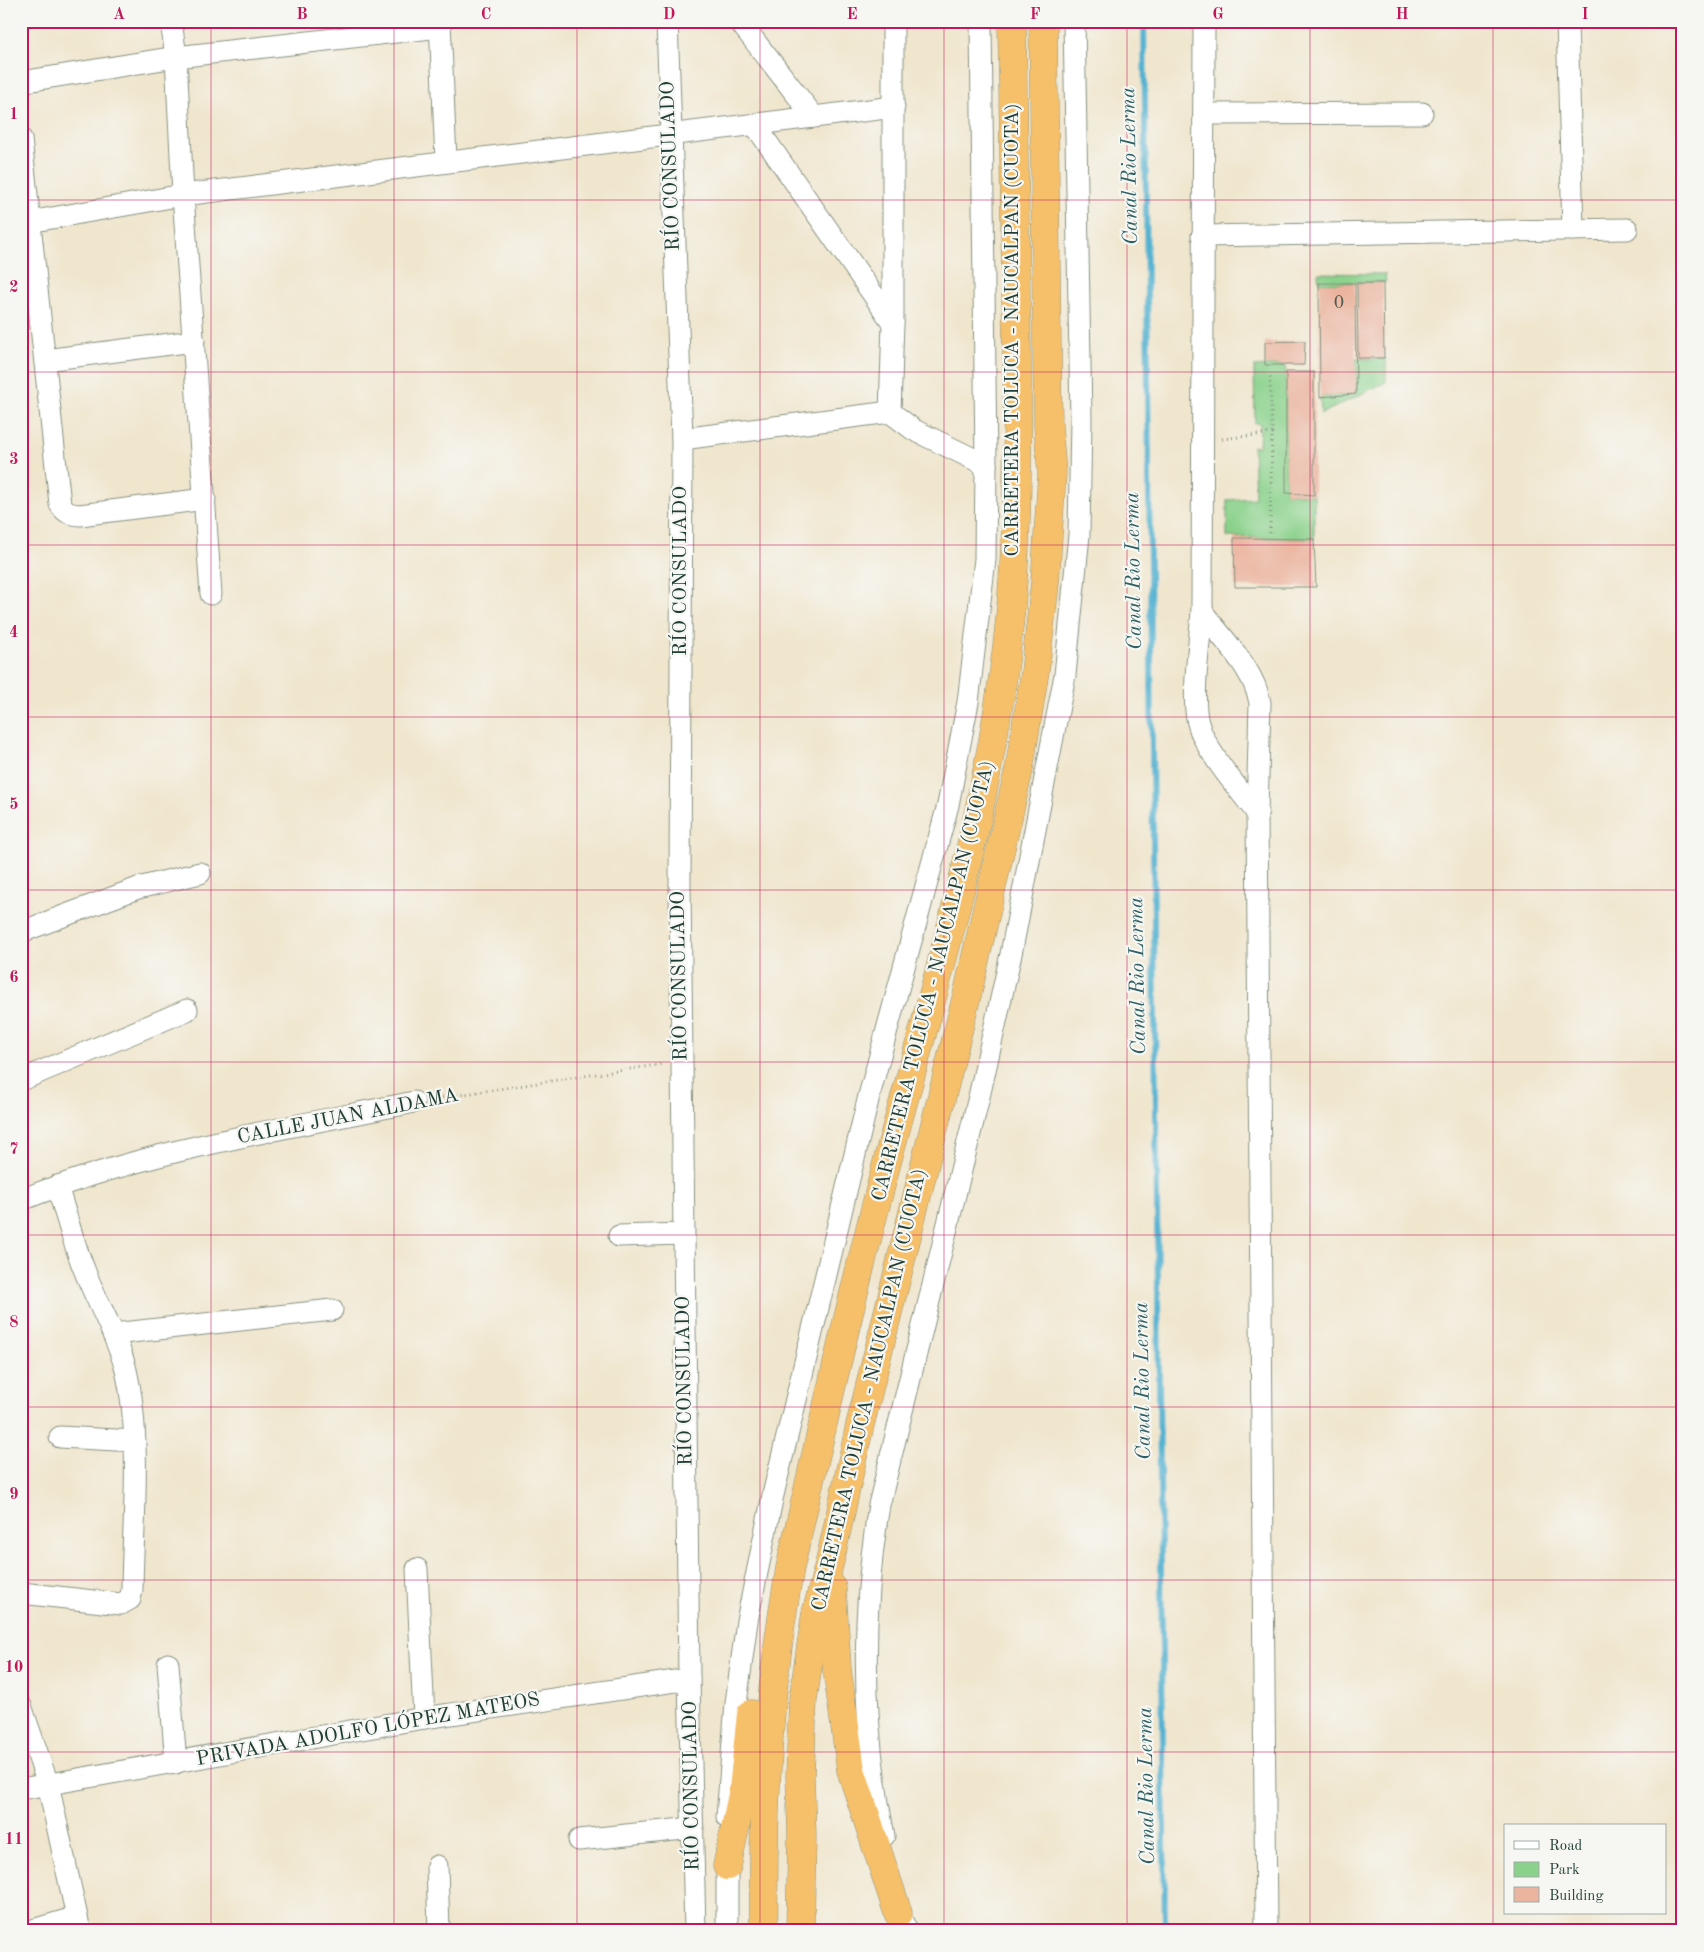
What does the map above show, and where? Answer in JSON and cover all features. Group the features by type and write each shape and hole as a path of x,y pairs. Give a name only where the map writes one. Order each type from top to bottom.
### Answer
{"highway":[{"name":"CARRETERA TOLUCA - NAUCALPAN (CUOTA)","path":"764,1931 762,1843 769,1708 781,1619 803,1511 898,1119 932,1004 975,825 1000,699 1008,635 1017,499 1012,21"},
{"name":"CARRETERA TOLUCA - NAUCALPAN (CUOTA)","path":"800,1931 802,1835 800,1776 803,1699 816,1613 830,1561 860,1424 968,991 1017,777 1027,730 1041,626 1052,472 1048,427 1043,21"},
{"path":"727,1866 742,1790 757,1660 772,1577 803,1511"},
{"path":"830,1561 837,1669 851,1770 903,1922"}],"street":[{"path":"171,21 176,57 183,195 211,594"},
{"name":"RÍO CONSULADO","path":"667,21 669,136 682,439 681,1061 689,1679 695,1931"},
{"path":"739,21 814,117"},
{"path":"890,412 894,323 893,21"},
{"path":"727,1931 726,1826 736,1703 747,1621 771,1505 869,1096 948,804 968,702 985,559 986,465 981,21"},
{"path":"903,1922 879,1810 868,1726 866,1656 870,1560 879,1505 980,1098 1011,954 1065,675 1079,535 1082,420 1074,21"},
{"path":"1204,21 1202,611 1196,705 1198,723 1206,743 1257,813"},
{"path":"1567,21 1573,230"},
{"path":"21,82 176,57 440,24 446,161"},
{"path":"30,222 183,195 446,161 669,136 894,106"},
{"path":"1204,114 1422,113"},
{"path":"755,125 894,323"},
{"path":"21,139 60,504 63,510 69,514 80,515 205,499"},
{"path":"1202,236 1627,229"},
{"path":"45,360 194,341"},
{"path":"682,439 890,412 914,430 986,465"},
{"path":"1202,611 1251,677 1258,690 1260,703 1257,813 1266,1931"},
{"path":"21,932 138,888 200,873"},
{"path":"21,1080 187,1010"},
{"name":"CALLE JUAN ALDAMA","path":"21,1200 57,1186 196,1147 414,1102"},
{"path":"21,1593 121,1604 130,1599 132,1590 135,1442 132,1398 126,1369 113,1334 84,1269 57,1186"},
{"path":"619,1236 684,1234"},
{"path":"113,1334 332,1310"},
{"path":"60,1437 135,1442"},
{"path":"416,1569 424,1718"},
{"path":"168,1664 176,1763"},
{"name":"PRIVADA ADOLFO LÓPEZ MATEOS","path":"21,1788 176,1763 424,1718 689,1679"},
{"path":"21,1706 24,1726 48,1784 78,1924 29,1931"},
{"path":"579,1840 693,1828"},
{"path":"436,1866 439,1931"}],"path":[{"path":"1270,377 1272,434 1270,533"},
{"path":"1202,441 1272,434"},
{"name":"CALLE JUAN ALDAMA","path":"414,1102 681,1061"}],"green space":[{"path":"1318,273 1385,274 1386,282 1319,283"},
{"path":"1356,359 1386,359 1386,382 1321,414 1320,397 1356,394"},
{"path":"1286,365 1286,493 1314,495 1314,539 1227,537 1227,500 1255,498 1253,446 1259,447 1260,424 1255,423 1254,367"}],"building":[{"path":"1319,283 1355,283 1356,394 1320,397"},
{"path":"1357,283 1383,283 1384,358 1358,358"},
{"path":"1305,341 1304,365 1265,365 1265,342"},
{"path":"1286,372 1314,372 1314,495 1286,493"},
{"path":"1234,538 1314,539 1316,587 1235,587"}],"waterway":[{"name":"Canal Rio Lerma","path":"1144,21 1165,1931"}]}
